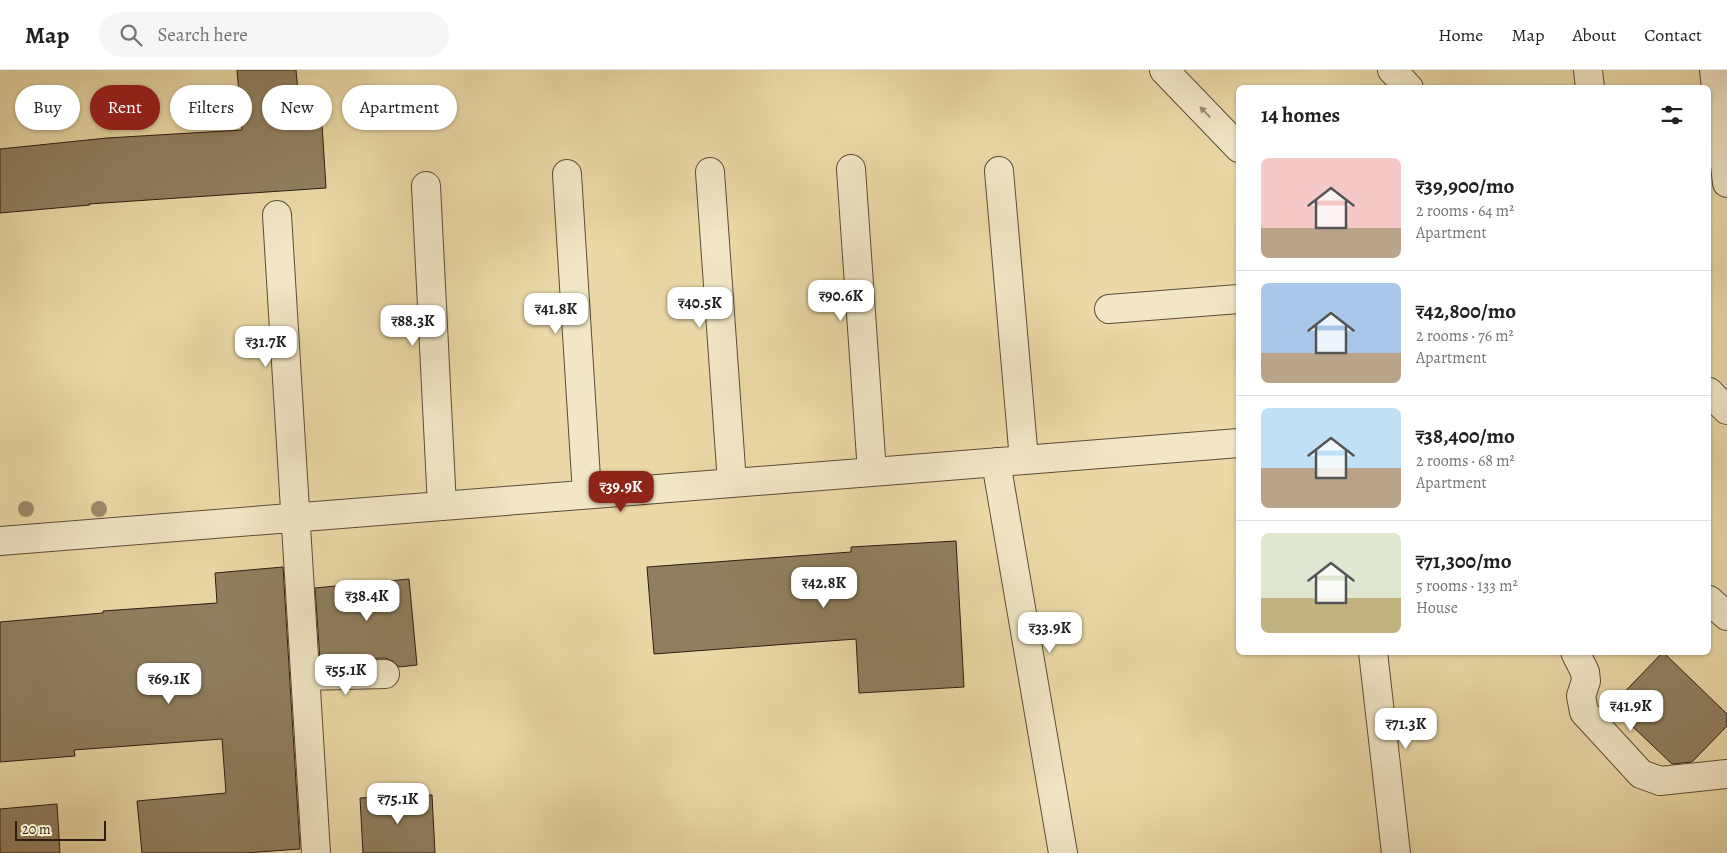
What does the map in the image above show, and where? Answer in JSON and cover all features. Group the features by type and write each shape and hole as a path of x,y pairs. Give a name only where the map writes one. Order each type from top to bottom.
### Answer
{"street":[{"path":"1164,70 1236,145"},
{"path":"1392,70 1406,85"},
{"path":"1588,70 1590,85"},
{"path":"1714,70 1727,183"},
{"path":"851,169 872,472"},
{"path":"999,171 1024,460"},
{"path":"710,172 732,483"},
{"path":"567,174 587,494"},
{"path":"426,186 442,506"},
{"path":"277,216 297,517 316,853"},
{"path":"1109,308 1236,299"},
{"path":"0,541 1236,443"},
{"path":"996,462 1063,853"},
{"path":"1711,602 1727,616"},
{"path":"1373,655 1396,853"},
{"path":"1576,655 1585,672 1586,681 1582,696 1584,712 1641,774 1660,782 1727,774"},
{"path":"306,676 385,674"}],"building":[{"path":"237,70 296,70 297,85 262,85 262,130 322,130 326,188 89,204 0,213 0,149 107,138 252,130 252,85 238,85"},
{"path":"956,541 964,687 859,693 856,639 654,654 647,567 851,552 851,547"},
{"path":"283,567 300,849 246,853 142,853 137,801 226,793 222,739 74,750 75,756 0,762 0,622 103,613 103,611 217,603 215,573"},
{"path":"409,579 417,665 399,667 393,661 385,658 320,660 315,588"},
{"path":"1660,655 1666,655 1727,714 1727,726 1692,762 1672,764 1611,706"},
{"path":"432,795 435,853 363,853 360,798"},
{"path":"57,804 60,853 0,853 0,809"}]}
